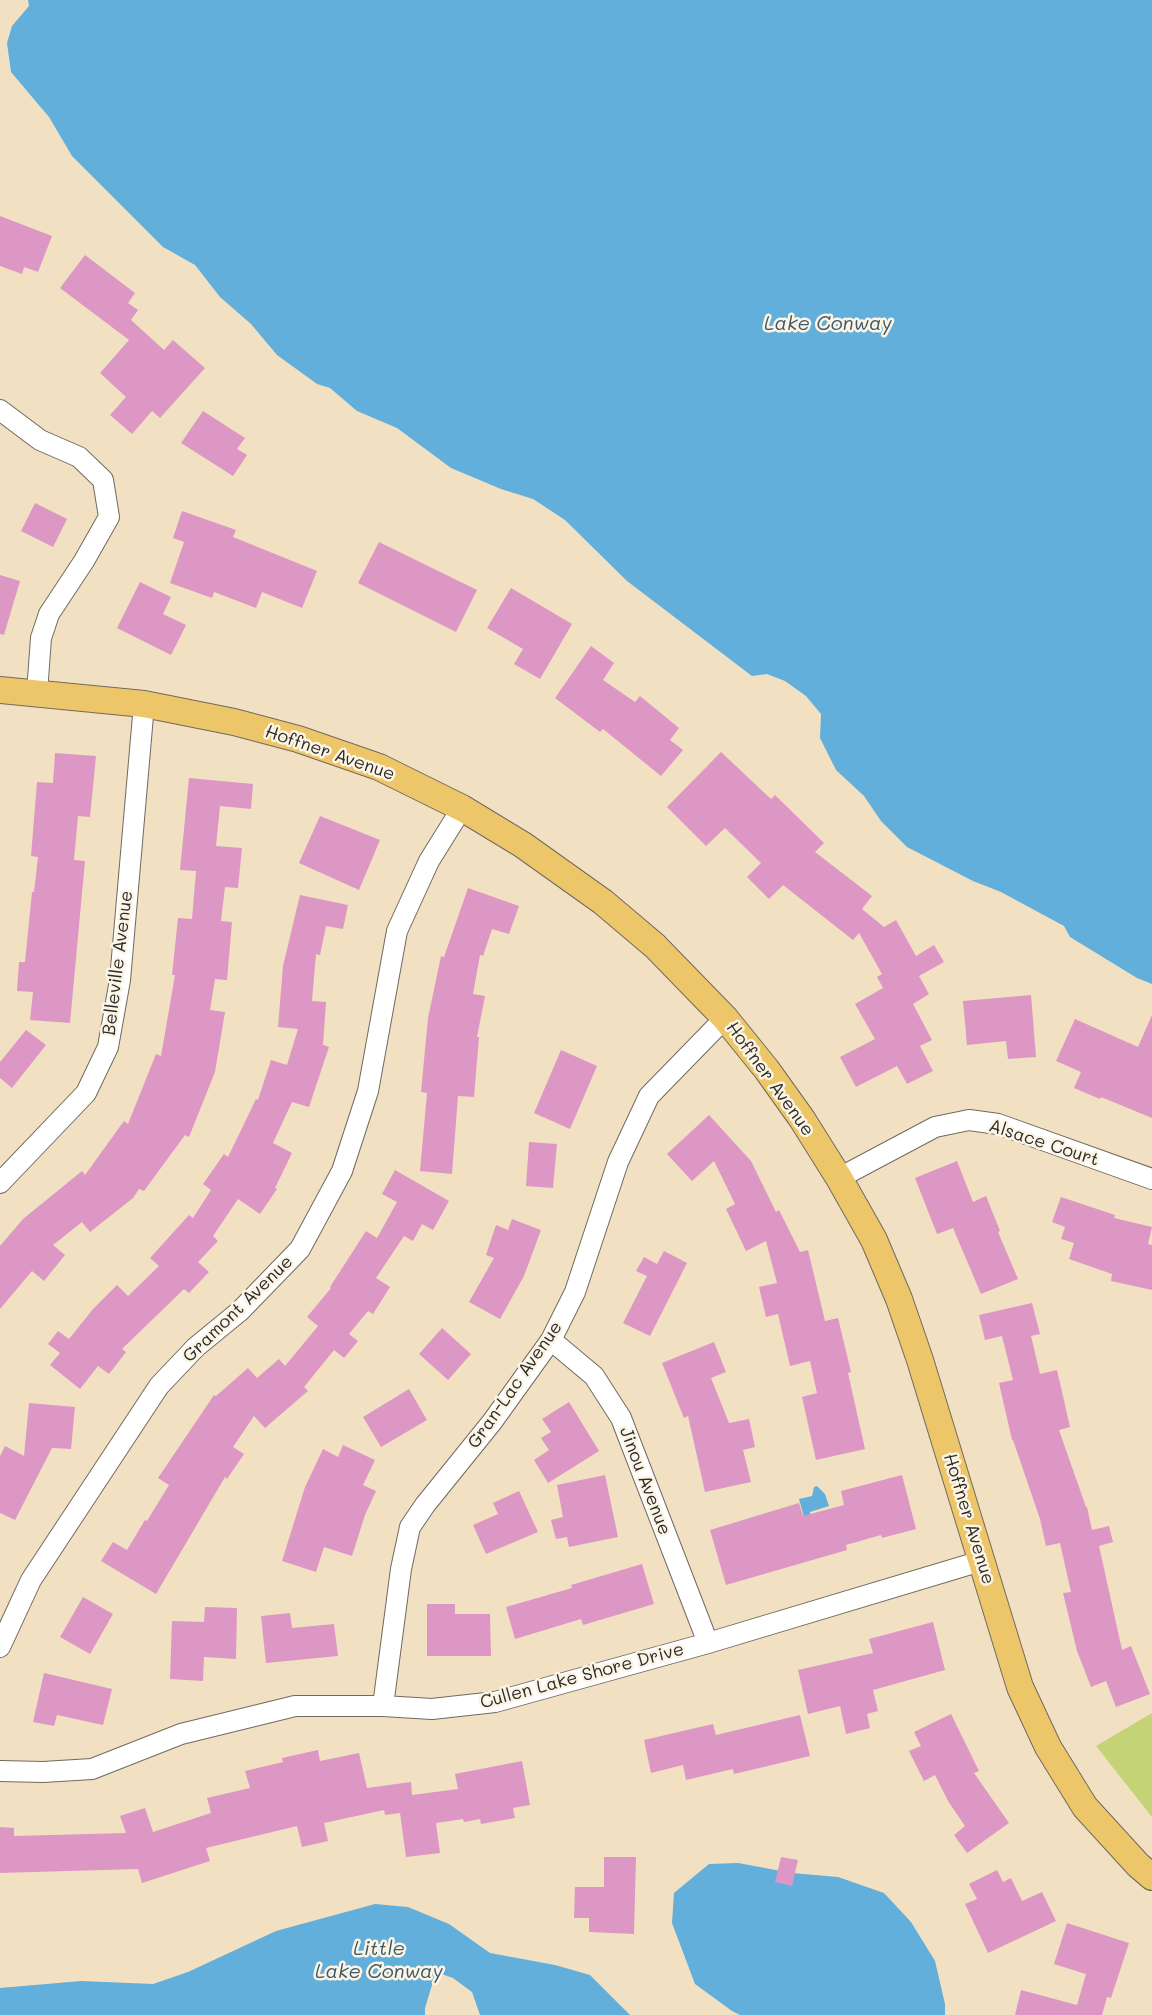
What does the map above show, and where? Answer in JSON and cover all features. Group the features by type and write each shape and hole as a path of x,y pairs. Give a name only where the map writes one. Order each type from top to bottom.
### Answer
{"main road":[{"name":"Hoffner Avenue","path":"0,690 144,704 234,722 297,738 379,767 462,808 521,844 603,902 655,946 725,1018 767,1070 839,1178 874,1240 899,1299 920,1360 1020,1687 1048,1748 1085,1808 1152,1877"}],"street":[{"path":"0,410 40,440 79,457 103,480 109,517 84,561 49,614 41,638 37,693"},
{"name":"Belleville Avenue","path":"0,1183 86,1093 108,1047 120,980 144,704"},
{"name":"Gramont Avenue","path":"0,1647 31,1580 159,1386 196,1347 240,1311 300,1249 342,1171 368,1091 397,931 429,861 462,808"},
{"name":"Gran-Lac Avenue","path":"383,1706 401,1569 410,1527 492,1422 551,1340 575,1292 618,1162 649,1096 725,1018"},
{"name":"Alsace Court","path":"839,1178 935,1127 969,1120 998,1124 1152,1179"},
{"name":"Jinou Avenue","path":"551,1340 594,1376 621,1418 708,1643"},
{"name":"Cullen Lake Shore Drive","path":"0,1771 43,1772 92,1769 181,1734 296,1706 383,1706 432,1709 495,1702 708,1643 981,1561"}],"green space":[{"path":"1152,1713 1152,1817 1096,1746"}],"water":[{"name":"Lake Conway","path":"28,0 1152,0 1152,984 1137,978 1070,937 1064,926 1001,892 973,881 907,847 881,821 864,796 836,770 820,738 821,714 806,696 785,681 767,674 752,676 627,581 565,520 533,499 501,489 451,468 397,428 357,411 330,388 317,384 277,355 251,324 220,297 195,265 163,247 72,156 49,117 11,72 7,43 12,26 29,6"},
{"path":"817,1486 825,1494 829,1506 810,1512 810,1516 804,1517 799,1499 812,1496 814,1487"},
{"path":"738,1863 792,1873 838,1877 884,1893 911,1922 935,1961 945,2004 945,2015 740,2015 695,1984 672,1923 674,1893 709,1864"},
{"name":"Little Lake Conway","path":"375,1904 408,1907 449,1924 490,1953 555,1965 590,1975 630,2015 480,2015 472,1992 453,1978 436,1972 425,2015 0,2015 0,1988 81,1981 153,1984 188,1972 276,1931"}],"building":[{"path":"0,216 52,236 38,272 24,267 22,274 0,266"},
{"path":"85,255 135,293 128,303 138,310 131,320 164,350 173,340 205,368 160,418 152,411 132,434 110,415 126,397 100,373 129,340 60,288"},
{"path":"203,411 245,438 237,449 247,455 233,476 181,443"},
{"path":"35,503 67,519 53,547 21,531"},
{"path":"182,511 236,530 233,537 317,571 302,608 262,592 256,608 214,592 212,598 170,583 184,542 173,538"},
{"path":"379,542 477,590 456,632 358,583"},
{"path":"0,575 20,581 4,635 0,634"},
{"path":"140,582 171,597 163,614 186,625 171,655 117,628"},
{"path":"511,588 572,624 540,679 514,664 523,649 487,628"},
{"path":"591,646 614,663 603,680 635,702 640,696 679,728 670,740 683,750 661,776 603,729 600,732 555,698"},
{"path":"721,752 771,799 775,795 824,843 815,852 872,896 862,909 884,927 896,920 916,956 934,945 944,962 919,976 929,994 913,1004 932,1040 920,1046 933,1071 907,1084 897,1066 856,1087 840,1057 875,1039 855,1004 883,988 877,977 882,974 859,933 853,940 783,885 769,899 747,877 761,863 725,828 706,846 667,807"},
{"path":"55,753 96,756 90,817 78,816 74,860 85,861 70,1023 30,1020 33,992 17,991 19,962 25,962 38,857 31,856 37,782 53,783"},
{"path":"189,778 253,784 251,809 220,806 216,846 242,848 238,888 225,887 221,921 232,922 227,980 215,979 210,1010 225,1012 215,1072 189,1137 185,1135 144,1191 139,1189 133,1198 90,1232 82,1222 53,1245 65,1255 44,1281 32,1271 0,1309 0,1246 23,1219 82,1171 85,1175 124,1121 128,1124 156,1054 161,1056 175,975 172,975 178,918 192,919 196,871 180,870"},
{"path":"320,816 380,840 359,890 299,863"},
{"path":"468,888 519,906 509,934 492,929 483,956 480,955 473,994 485,996 477,1037 479,1037 474,1097 458,1096 452,1174 420,1171 427,1093 421,1092 428,1018 441,956 444,957"},
{"path":"300,895 348,905 343,929 326,926 320,955 316,954 312,1001 326,1002 323,1045 329,1047 309,1107 292,1102 273,1143 292,1153 275,1188 277,1189 260,1214 238,1199 213,1236 218,1241 198,1262 209,1272 189,1293 184,1289 122,1349 126,1352 109,1374 98,1366 80,1389 50,1365 60,1353 48,1344 58,1331 69,1339 93,1309 117,1285 128,1296 159,1266 150,1258 189,1215 193,1218 211,1190 203,1184 224,1154 228,1157 256,1099 258,1100 271,1060 287,1065 298,1029 278,1027 283,966"},
{"path":"1031,995 1036,1057 1008,1059 1006,1041 967,1045 963,1001"},
{"path":"1152,1015 1152,1118 1074,1088 1081,1072 1056,1061 1075,1019 1138,1047"},
{"path":"26,1030 46,1045 12,1088 0,1078 0,1062"},
{"path":"561,1050 597,1066 570,1129 534,1113"},
{"path":"709,1115 751,1161 776,1212 779,1210 800,1252 808,1250 825,1321 838,1318 851,1372 848,1373 865,1449 816,1460 802,1397 817,1393 810,1361 790,1366 778,1314 766,1317 759,1287 777,1283 766,1241 746,1251 726,1209 735,1204 714,1161 692,1181 667,1154"},
{"path":"529,1142 557,1144 553,1188 526,1186"},
{"path":"957,1161 973,1202 986,1196 1018,1279 981,1294 953,1228 937,1234 915,1178"},
{"path":"395,1170 449,1201 433,1230 422,1224 413,1241 404,1236 376,1278 390,1287 373,1314 368,1311 349,1334 358,1341 344,1358 334,1350 304,1387 308,1391 265,1428 254,1416 233,1447 244,1454 227,1479 225,1477 156,1594 101,1561 113,1542 127,1550 145,1520 147,1521 169,1485 158,1478 214,1395 216,1396 248,1368 257,1378 279,1359 285,1366 318,1326 307,1317 331,1288 366,1231 377,1238 397,1202 382,1194"},
{"path":"1061,1197 1115,1215 1114,1218 1152,1227 1148,1244 1152,1245 1152,1290 1111,1281 1112,1274 1069,1259 1074,1243 1061,1239 1065,1227 1052,1222"},
{"path":"512,1219 541,1230 524,1276 500,1319 469,1302 494,1258 486,1255 496,1225 508,1230"},
{"path":"664,1251 687,1263 650,1336 623,1323 647,1276 636,1271 644,1257 657,1264"},
{"path":"1032,1303 1040,1334 1031,1336 1040,1374 1057,1370 1070,1427 1059,1430 1087,1507 1092,1530 1109,1526 1113,1542 1099,1546 1122,1650 1131,1646 1150,1694 1116,1707 1106,1681 1091,1687 1077,1651 1063,1593 1071,1592 1060,1543 1046,1546 1040,1519 1012,1440 999,1383 1013,1380 1002,1336 985,1340 979,1315"},
{"path":"442,1328 471,1354 448,1380 419,1354"},
{"path":"714,1342 726,1372 711,1378 729,1423 749,1419 755,1447 743,1450 751,1482 705,1492 688,1416 684,1418 662,1363"},
{"path":"409,1389 427,1420 381,1447 363,1417"},
{"path":"569,1402 599,1451 548,1483 534,1460 549,1450 541,1438 551,1432 542,1419"},
{"path":"29,1403 75,1407 71,1449 52,1448 15,1520 0,1513 0,1456 5,1446 24,1456"},
{"path":"343,1445 375,1460 363,1485 376,1491 365,1515 352,1556 324,1547 316,1572 282,1561 305,1487 323,1449 338,1457"},
{"path":"605,1475 618,1537 569,1547 567,1537 556,1539 551,1520 563,1517 557,1485"},
{"path":"902,1475 916,1529 882,1538 881,1535 846,1545 847,1550 726,1585 710,1530 799,1503 803,1516 844,1505 841,1491"},
{"path":"519,1491 538,1532 486,1554 473,1525 498,1514 493,1503"},
{"path":"642,1564 654,1604 583,1625 581,1619 515,1639 506,1607"},
{"path":"83,1597 113,1614 90,1654 60,1637"},
{"path":"427,1604 455,1604 455,1614 490,1614 491,1656 427,1656"},
{"path":"205,1607 237,1608 236,1659 204,1657 203,1681 170,1679 172,1621 204,1622"},
{"path":"290,1613 292,1628 334,1624 338,1656 266,1663 261,1616"},
{"path":"933,1622 945,1670 873,1690 878,1711 867,1714 870,1728 846,1734 840,1706 808,1714 798,1670 873,1653 869,1639"},
{"path":"44,1673 112,1689 103,1725 57,1715 54,1726 33,1722"},
{"path":"951,1714 979,1771 974,1773 1009,1823 967,1853 954,1835 965,1826 948,1801 935,1775 924,1781 909,1751 921,1746 914,1732"},
{"path":"800,1715 810,1756 734,1774 733,1769 686,1780 683,1765 651,1773 644,1740 713,1724 716,1735"},
{"path":"318,1750 320,1761 359,1753 367,1788 411,1782 412,1795 458,1789 455,1774 522,1761 530,1805 513,1808 515,1818 481,1824 480,1819 436,1823 440,1853 406,1857 400,1813 385,1815 384,1810 324,1823 328,1841 302,1847 297,1826 206,1848 210,1861 142,1883 138,1869 0,1873 0,1827 14,1828 14,1836 126,1833 120,1816 145,1808 153,1832 211,1813 207,1798 250,1788 245,1771 283,1762 282,1758"},
{"path":"604,1857 636,1857 634,1934 589,1932 589,1918 574,1918 575,1887 604,1887"},
{"path":"781,1857 798,1860 792,1886 775,1882"},
{"path":"997,1870 1003,1882 1011,1878 1022,1901 1042,1892 1056,1921 988,1953 965,1904 977,1899 969,1884"},
{"path":"1067,1923 1129,1943 1111,1998 1107,1997 1102,2015 1015,2015 1021,1990 1077,2005 1086,1974 1054,1964"}]}
